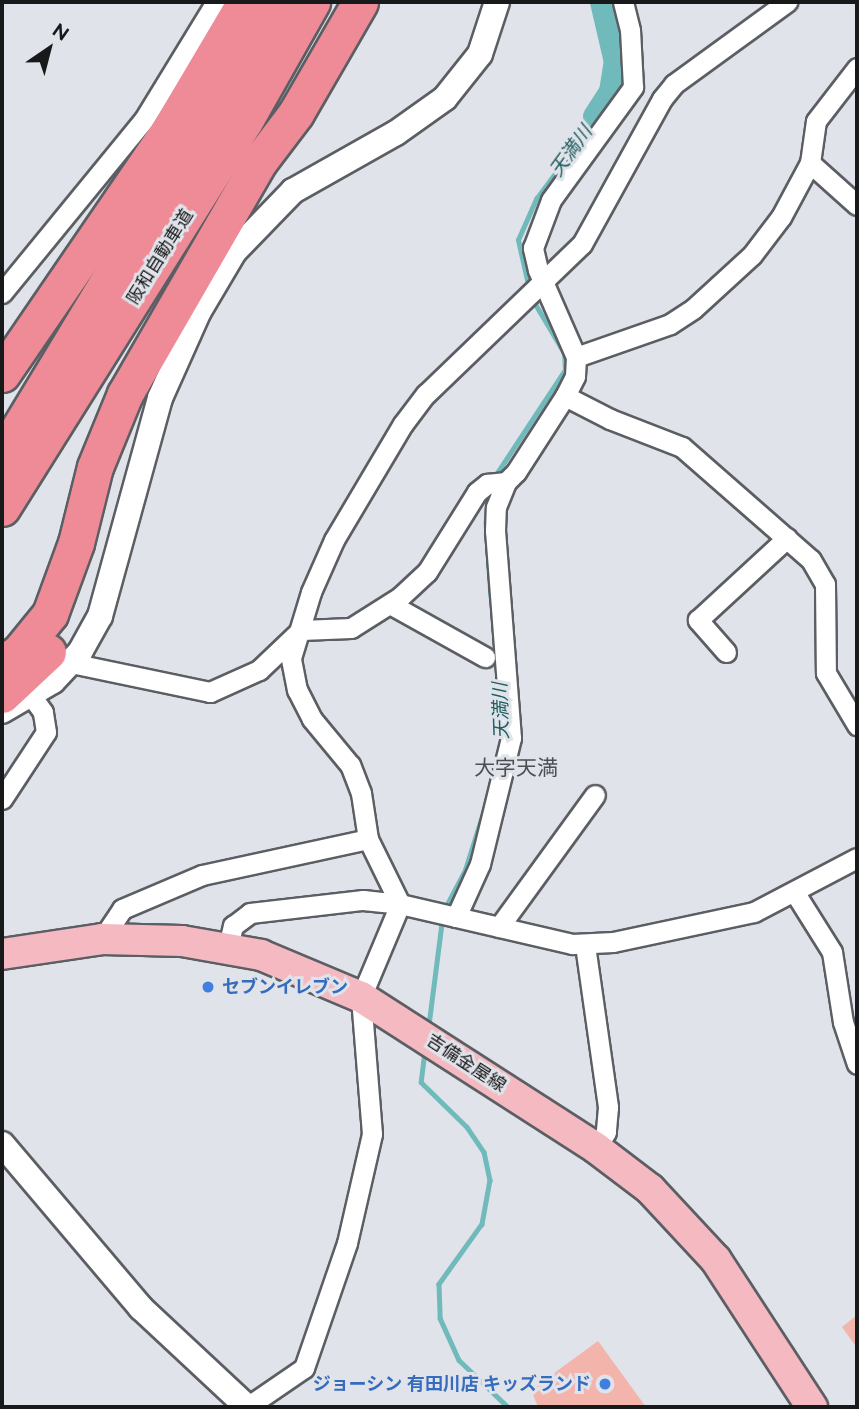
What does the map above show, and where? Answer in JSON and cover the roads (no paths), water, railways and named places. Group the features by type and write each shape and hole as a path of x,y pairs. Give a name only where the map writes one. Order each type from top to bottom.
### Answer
{"highway":[{"path":"2,374 114,206 168,132 246,2"},
{"name":"阪和自動車道","path":"2,456 277,2"},
{"name":"阪和自動車道","path":"2,508 245,121 312,2"},
{"path":"16,682 19,652 50,614 110,427 197,266 259,162 296,113 360,2"},
{"path":"2,342 114,206"}],"main road":[{"name":"吉備金屋線","path":"2,954 102,939 228,947 292,966 360,997 596,1148 650,1189 695,1234 812,1407"}],"street":[{"path":"2,293 143,121 216,2"},
{"path":"71,663 94,629 107,597 163,390 223,270 247,235 293,191 421,118 453,90 485,45 497,2"},
{"path":"454,917 480,864 511,738 495,531 496,508 506,482 565,396 575,376 576,357 541,284 533,248 541,218 633,87 633,51 623,2"},
{"path":"2,1144 141,1308 247,1407 294,1378 314,1349 363,1190 372,1134 360,997 400,904 368,839 361,793 351,765 312,719 297,690 291,659 311,592 334,540 403,424 425,394 519,306 595,225 642,131 674,84 787,2"},
{"path":"576,357 670,324 693,310 752,256 781,217 810,163 816,121 857,68"},
{"path":"810,163 857,205"},
{"path":"565,396 610,419 682,447 787,538 822,574 826,673 857,725"},
{"path":"2,710 16,682 71,663 210,692 259,670 301,631 351,628 390,604 427,572 477,492 487,484 506,482"},
{"path":"726,652 698,620 787,538"},
{"path":"390,604 485,657"},
{"path":"2,799 46,732 43,712 16,682"},
{"path":"499,927 595,795"},
{"path":"102,939 122,909 202,875 368,839"},
{"path":"228,947 240,917 267,908 363,900 400,904 585,945 735,917 795,893 857,858"},
{"path":"795,893 832,952 843,1023 857,1064"},
{"path":"585,945 608,1107 606,1132 596,1148"}],"waterway":[{"name":"天満川","path":"597,117 613,92 618,62 604,2"},
{"name":"天満川","path":"529,289 518,240 536,199 597,117"},
{"name":"天満川","path":"495,476 565,370 564,353 533,301"},
{"name":"天満川","path":"486,522 491,597"},
{"name":"天満川","path":"445,908 465,870 482,816"},
{"name":"天満川","path":"428,1029 442,920"},
{"name":"天満川","path":"425,1051 421,1082 467,1127 484,1152 490,1180 482,1224 439,1284 440,1318 459,1360 508,1407"}],"place":[{"name":"セブンイレブン","path":"208,987"},
{"name":"ジョーシン 有田川店 キッズランド","path":"605,1384"}],"district":[{"name":"大字天満","path":"516,768"}]}
